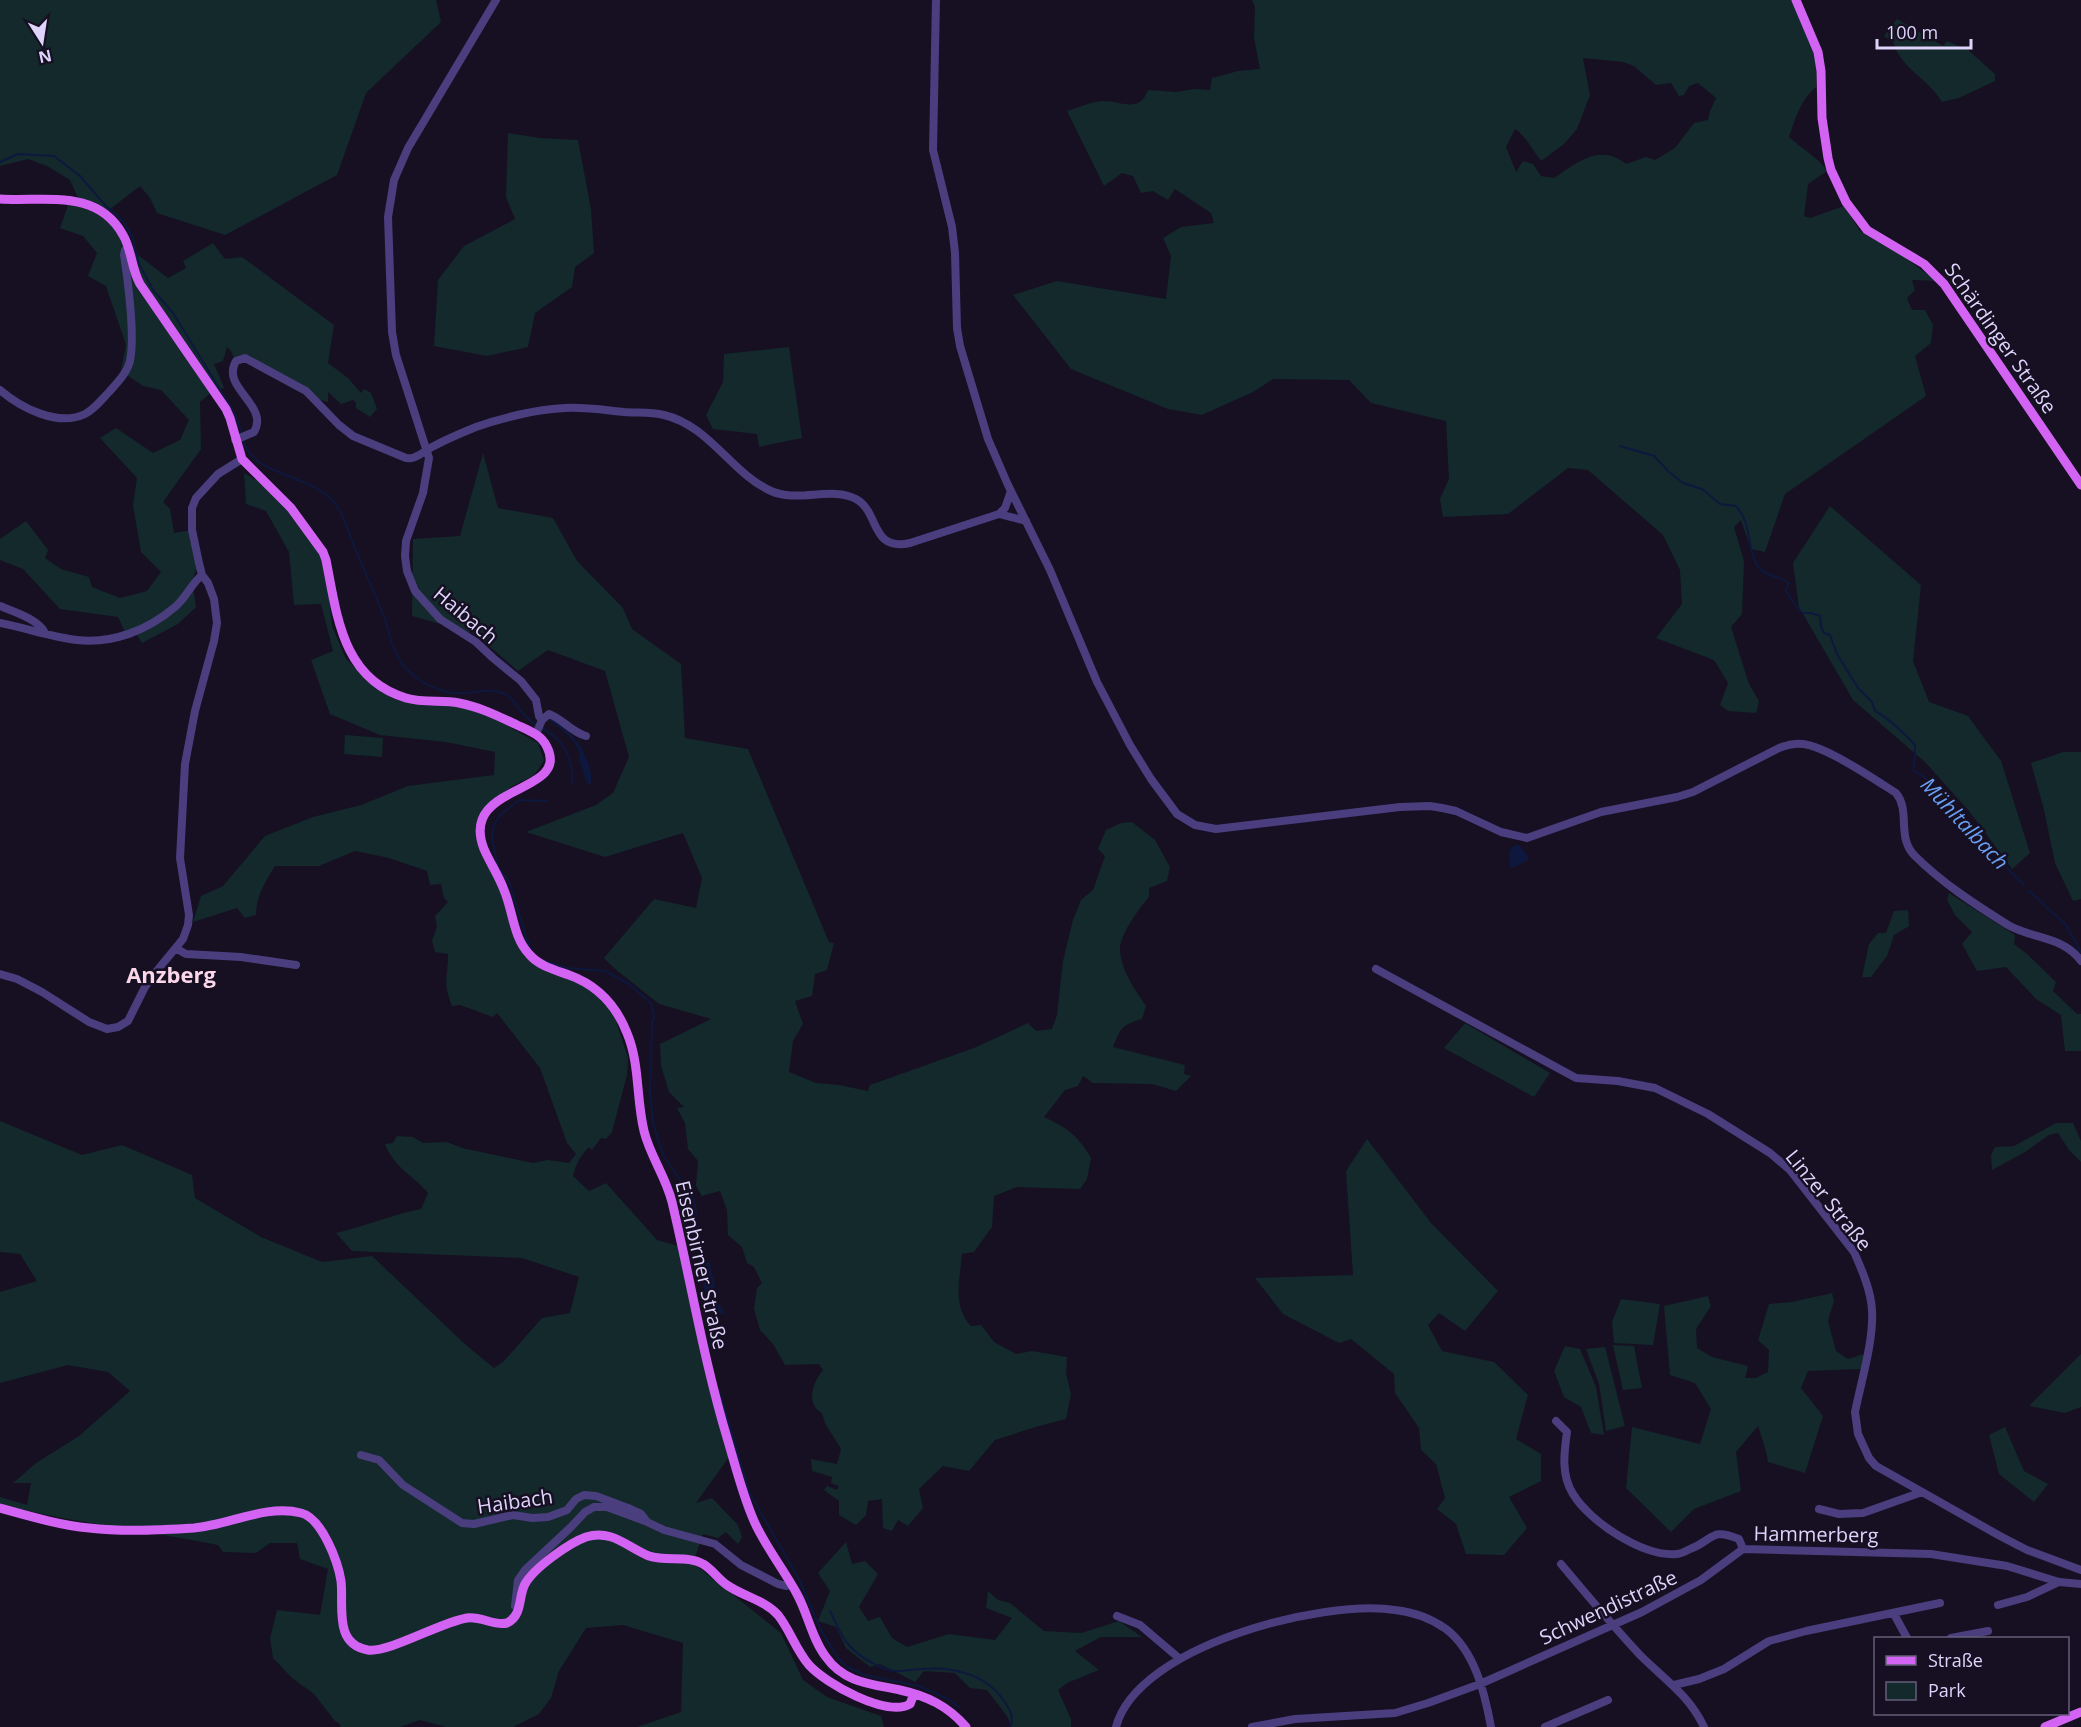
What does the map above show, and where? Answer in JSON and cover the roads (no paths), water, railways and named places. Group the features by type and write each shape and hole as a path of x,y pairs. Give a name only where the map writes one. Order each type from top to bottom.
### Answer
{"main road":[{"name":"Schärdinger Straße","path":"1796,0 1820,62 1822,118 1831,170 1846,202 1875,237 1924,264 1944,284 2081,485"},
{"path":"0,199 68,200 90,205 105,213 115,223 125,237 132,268 140,284 226,409 240,438 242,459 291,508 323,552 343,640 367,674 383,687 403,697 470,705 540,726"},
{"name":"Eisenbirner Straße","path":"540,726 542,739 549,750 548,768 537,780 492,806 481,820 480,836 503,886 517,934 524,949 543,965 583,981 600,993 615,1010 626,1031 635,1058 643,1129 669,1192 701,1344 734,1461 754,1521 804,1608 819,1646 836,1669 863,1683 914,1694 945,1707 966,1727"},
{"path":"0,1508 46,1521 89,1528 128,1530 195,1528 274,1512 308,1515 318,1523 338,1568 341,1583 341,1620 346,1634 357,1646 369,1650 382,1648 468,1618 479,1618 498,1624 507,1623 515,1618 524,1586 533,1574 575,1542 592,1536 608,1535 651,1556 702,1563 729,1587 773,1610 802,1655 816,1671 860,1699 873,1704 903,1707 910,1704 914,1694"},
{"path":"2045,1727 2081,1712"}],"street":[{"path":"428,450 394,345 388,242 389,205 397,171 408,148 496,0"},
{"path":"936,0 933,150 952,227 957,327 965,365 988,440 1114,716 1165,800 1177,814 1195,825 1215,829 1400,807 1430,806 1456,812 1501,832 1527,838 1601,812 1685,795 1779,748 1802,743 1834,756 1896,793 1903,807 1903,829 1908,848 1937,876 2009,926 2064,945 2081,961"},
{"path":"0,390 29,410 45,415 68,417 90,411 109,392 124,374 131,358 124,255 125,250 129,248"},
{"path":"240,438 256,429 258,421 255,411 233,376 234,363 242,358 248,359 267,372 306,391 346,431 362,441 410,458 476,428 563,408 655,414 675,419 697,430 747,475 773,492 806,496 839,495 854,498 865,507 881,537 891,544 910,543 999,514 1005,508 1011,491"},
{"name":"Haibach","path":"428,450 429,465 426,484 405,548 405,562 412,585 420,598 440,619 477,642 521,681 536,700 540,726"},
{"path":"0,974 17,979 42,992 89,1022 107,1029 118,1027 128,1021 151,979 177,949 186,932 189,915 180,851 187,754 195,711 217,623 214,599 202,575 192,530 193,503 222,470 242,459"},
{"path":"999,514 1026,521"},
{"path":"0,623 67,639 114,638 132,633 178,605 202,575"},
{"path":"0,606 44,629 45,633"},
{"path":"540,726 549,714 575,732 586,736"},
{"path":"177,949 186,954 241,957 296,965"},
{"name":"Linzer Straße","path":"1376,969 1576,1078 1618,1081 1655,1088 1708,1114 1770,1153 1790,1170 1854,1252 1861,1266 1870,1298 1872,1327 1856,1412 1858,1434 1864,1449 1876,1466 2027,1550 2081,1570"},
{"name":"Hammerberg","path":"1556,1421 1567,1432 1563,1463 1572,1493 1596,1521 1622,1538 1649,1550 1678,1554 1701,1545 1715,1533 1724,1533 1739,1539 1743,1549 1931,1554 2007,1566 2059,1582 2081,1584"},
{"name":"Haibach","path":"361,1455 379,1460 409,1490 455,1520 469,1524 513,1515 532,1518 548,1517 567,1510 576,1499 590,1495 628,1508 640,1514 647,1522 674,1533 715,1544 741,1565 778,1584 787,1586 791,1584"},
{"path":"1820,1509 1839,1514 1863,1513 1922,1492"},
{"path":"519,1606 515,1606 515,1593 521,1575 585,1512 594,1507 607,1507 647,1522"},
{"name":"Schwendistraße","path":"1252,1727 1295,1719 1395,1713 1480,1684 1642,1612 1701,1580 1743,1549"},
{"path":"1561,1564 1612,1625 1643,1658 1674,1685 1696,1710 1704,1727"},
{"path":"1998,1605 2027,1597 2059,1582"},
{"path":"1674,1685 1699,1679 1724,1669 1768,1641 1940,1603"},
{"path":"1116,1727 1125,1706 1148,1679 1180,1659 1233,1635 1291,1618 1334,1611 1383,1608 1421,1616 1449,1631 1468,1657 1480,1684 1491,1727"},
{"path":"1894,1614 1906,1637"},
{"path":"1117,1616 1140,1625 1180,1659"},
{"path":"1956,1637 1988,1631"},
{"path":"1545,1727 1608,1700"}],"water":[{"path":"550,719 566,729 580,745 589,764 591,783 588,784 585,779 575,743"},
{"path":"1518,844 1528,856 1528,860 1511,869 1509,855 1511,848"},
{"path":"706,1262 710,1263 718,1301 724,1313 714,1314 707,1304 703,1282"}],"waterway":[{"path":"0,162 18,154 54,156 80,176 105,205 123,221 133,238 139,264 153,290 173,313 235,414 242,433"},
{"path":"243,439 249,452 258,461 313,487 336,505 381,608 395,650 401,662 411,673 432,687 448,692 490,691 505,694 537,726"},
{"name":"Mühltalbach","path":"1620,446 1654,456 1683,483 1702,489 1720,504 1736,506 1745,521 1752,554 1759,568 1789,583 1786,592 1802,613 1820,616 1824,633 1830,635 1837,654 1858,688 1872,702 1875,711 1896,726 1915,745 1914,770 1934,785 1949,809 1964,815 1983,844 2024,885"},
{"path":"542,728 556,738 566,750 571,765 572,782"},
{"path":"530,949 509,881 498,868 492,837 494,825 500,815 519,800 547,801"},
{"name":"Mühltalbach","path":"2029,891 2066,925 2081,952"},
{"path":"544,961 567,968 605,971 629,984 651,1003 654,1016 650,1094 653,1122 665,1158 694,1200 706,1281"},
{"path":"709,1350 715,1312"},
{"path":"719,1391 750,1494 799,1579 820,1628 837,1657 846,1666 864,1675 919,1686 948,1699 959,1707"},
{"name":"Haibach","path":"830,1611 847,1643 876,1665 895,1671 946,1669 979,1679 997,1692 1010,1710 1012,1717 1010,1727"}],"district":[{"name":"Anzberg","path":"171,974"}]}
